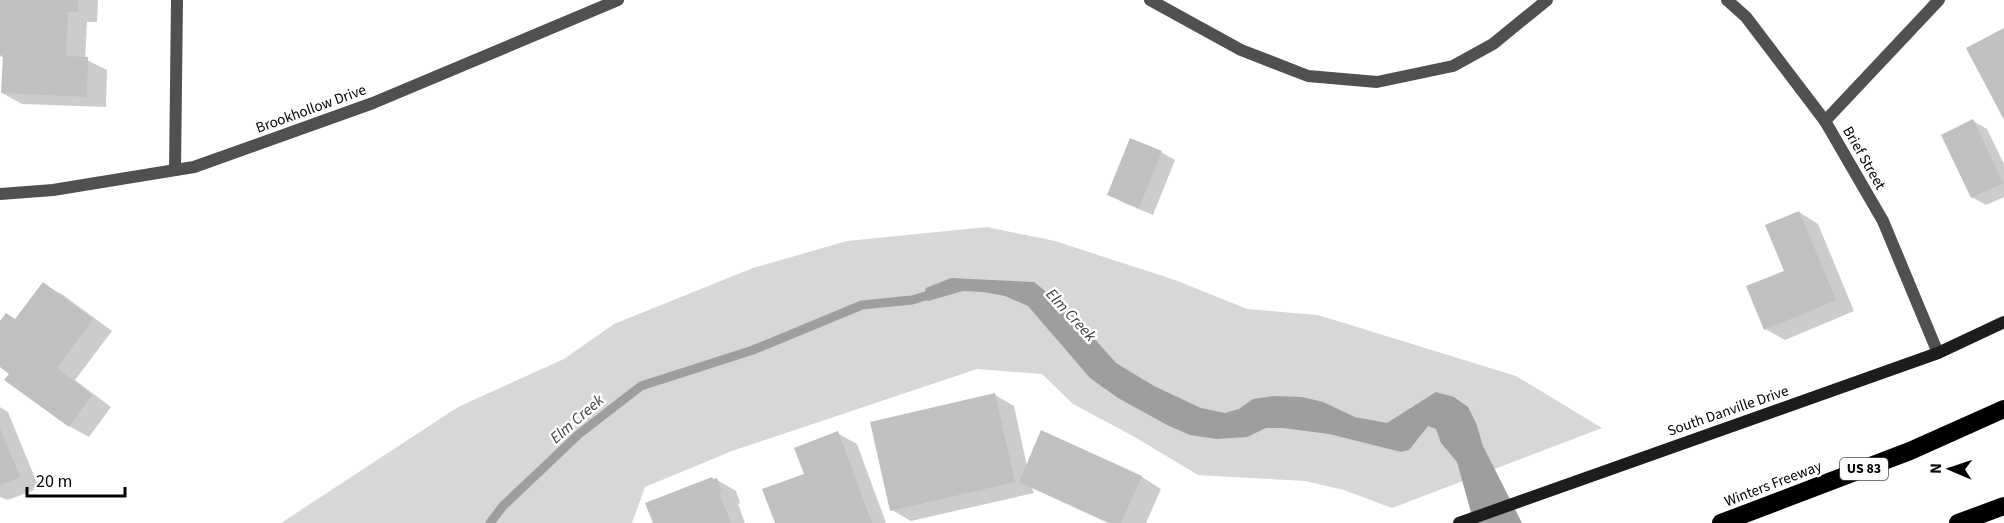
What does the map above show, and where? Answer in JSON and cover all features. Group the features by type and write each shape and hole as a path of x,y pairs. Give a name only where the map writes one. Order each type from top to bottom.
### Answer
{"highway":[{"name":"Winters Freeway","path":"1721,523 1910,451 2004,409"},
{"path":"1958,523 2004,506"}],"main road":[{"name":"South Danville Drive","path":"1459,523 1938,353 2004,321"}],"street":[{"path":"175,170 177,0"},
{"name":"Brookhollow Drive","path":"0,194 53,189 194,167 373,103 618,0"},
{"path":"1150,0 1241,50 1308,76 1377,82 1453,66 1493,45 1547,0"},
{"name":"Brief Street","path":"1727,0 1746,17 1825,121 1883,221 1938,353"},
{"path":"1825,121 1939,0"}],"shaded area":[{"path":"987,227 1055,241 1175,280 1247,309 1318,315 1516,376 1602,428 1392,508 1344,490 1305,481 1198,475 1133,436 1073,404 1042,374 977,369 732,451 645,487 632,523 281,523 458,407 564,359 614,324 753,268 847,241"}],"water":[{"path":"951,278 1034,282 1070,311 1116,363 1154,386 1201,408 1225,413 1239,409 1253,399 1274,396 1302,397 1323,402 1355,417 1387,423 1436,392 1454,397 1468,407 1483,446 1522,523 1474,523 1457,462 1441,443 1436,429 1428,426 1409,450 1401,452 1329,434 1283,428 1266,428 1247,437 1217,439 1190,435 1118,398 1090,378 1028,306 1005,296 983,292 963,291 928,301 923,298 926,288"}],"building":[{"path":"0,0 78,0 78,12 68,12 66,56 88,57 87,97 1,93 3,55 0,55"},
{"path":"2004,28 2004,120 1966,48"},
{"path":"1973,119 2003,183 1971,198 1941,135"},
{"path":"1130,138 1162,151 1139,208 1107,195"},
{"path":"1799,211 1836,300 1764,330 1746,286 1784,271 1765,225"},
{"path":"43,282 93,319 57,368 92,395 69,427 4,380 9,374 0,367 0,321 6,313 15,319"},
{"path":"995,393 1015,482 890,511 870,422"},
{"path":"0,428 20,477 0,485"},
{"path":"1041,430 1142,476 1121,523 1110,523 1019,482"},
{"path":"838,431 872,523 775,523 762,489 804,474 794,448"},
{"path":"712,477 717,478 722,492 719,493 731,523 653,523 645,503"}],"waterway":[{"name":"Elm Creek","path":"490,523 503,506 579,434 641,386 753,350 862,305 912,300 932,294"}]}
